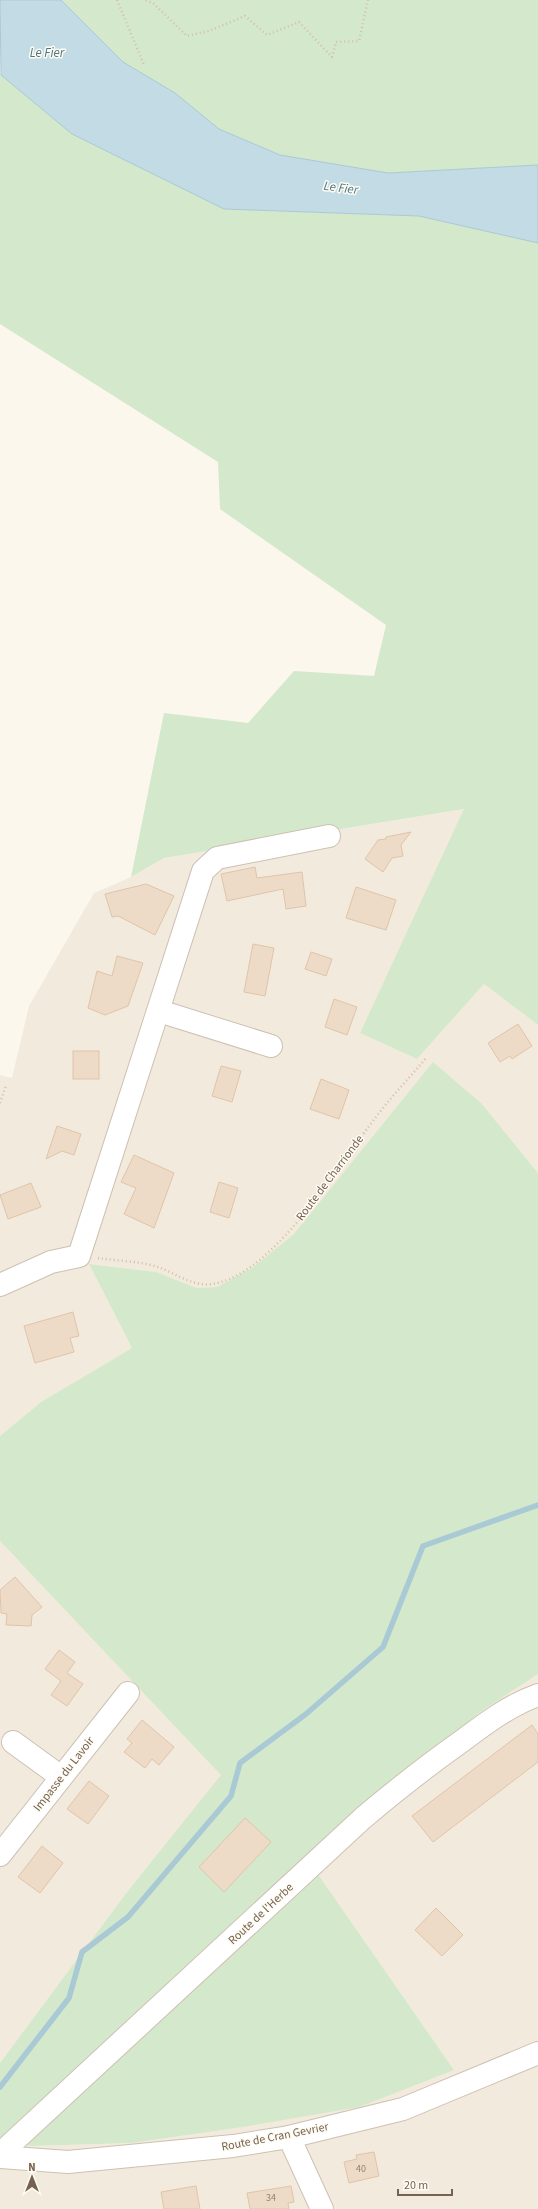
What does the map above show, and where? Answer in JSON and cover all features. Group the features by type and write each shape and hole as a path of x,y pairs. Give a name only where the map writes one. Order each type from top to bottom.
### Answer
{"street":[{"path":"0,1285 51,1262 79,1256 91,1213 159,1011 203,871 217,858 329,836"},
{"path":"159,1011 271,1046"},
{"name":"Impasse du Lavoir","path":"0,1855 128,1693"},
{"name":"Route de l'Herbe","path":"0,2156 363,1818 411,1777 498,1714 523,1700 538,1695"},
{"path":"14,1742 61,1777"},
{"name":"Route de Cran Gevrier","path":"0,2156 68,2162 233,2146 289,2137 403,2109 536,2050"},
{"path":"289,2137 322,2209"}],"path":[{"path":"117,0 144,65"},
{"path":"146,0 154,4 187,36 208,31 245,16 267,34 299,22 332,57 336,42 359,41 368,0"},
{"name":"Route de Charrionde","path":"79,1256 157,1267 186,1280 211,1285 232,1277 267,1254 313,1204 376,1116 427,1057"},
{"path":"0,1103 6,1086"}],"shaded area":[{"path":"465,809 360,1033 417,1059 484,984 538,1025 538,1173 482,1104 294,1234 253,1267 217,1287 197,1288 156,1272 89,1264 132,1348 41,1402 0,1436 0,1075 12,1078 29,1006 94,893 131,877 164,858"},
{"path":"0,1541 222,1775 127,1892 0,2063"},
{"path":"538,1674 538,2209 0,2209 0,2143 32,2146 132,2143 243,2127 454,2070 306,1857 479,1713"}],"green space":[{"path":"61,0 538,0 538,165 388,173 280,155 219,129 175,93 123,62"},
{"path":"0,74 72,134 224,209 419,216 538,243 538,1025 484,984 417,1059 360,1033 464,809 164,858 131,877 164,713 248,723 294,671 374,676 386,625 220,509 218,462 0,324"},
{"path":"433,1062 482,1104 538,1173 538,1674 479,1713 306,1857 454,2070 359,2107 243,2127 132,2143 32,2146 0,2143 0,2063 127,1892 221,1775 0,1541 0,1436 41,1402 132,1348 89,1264 156,1272 197,1288 217,1287 253,1267 294,1234"}],"water":[{"name":"Le Fier","path":"0,0 61,0 123,62 175,93 219,129 280,155 388,173 538,165 538,243 419,216 224,209 72,134 1,75"}],"building":[{"path":"411,832 401,845 403,856 392,858 383,872 365,859 378,840"},
{"path":"255,867 257,878 302,872 306,906 286,909 283,889 227,901 221,874"},
{"path":"146,884 174,896 155,935 118,916 112,917 105,894"},
{"path":"356,887 396,900 386,930 346,918"},
{"path":"253,944 274,948 265,996 244,992"},
{"path":"311,952 332,959 326,976 305,969"},
{"path":"117,956 143,963 128,1006 105,1015 88,1008 97,971 112,976"},
{"path":"334,999 357,1007 347,1035 325,1027"},
{"path":"518,1024 532,1046 512,1059 510,1056 500,1062 488,1043"},
{"path":"73,1051 99,1051 99,1079 73,1079"},
{"path":"221,1066 241,1071 232,1102 212,1096"},
{"path":"321,1079 349,1090 339,1119 310,1109"},
{"path":"57,1126 81,1134 74,1155 62,1151 46,1159"},
{"path":"134,1155 174,1173 154,1228 124,1214 136,1188 121,1182"},
{"path":"219,1182 238,1188 229,1218 210,1212"},
{"path":"31,1183 41,1207 8,1219 0,1195"},
{"path":"73,1312 79,1336 70,1338 74,1352 35,1363 24,1326"},
{"path":"15,1577 42,1607 32,1615 31,1626 6,1625 7,1614 1,1613 0,1590"},
{"path":"59,1650 75,1662 67,1673 83,1684 67,1706 51,1695 61,1681 45,1669"},
{"path":"142,1720 174,1747 159,1765 152,1759 145,1768 124,1752 132,1743 127,1739"},
{"path":"532,1725 538,1734 538,1762 433,1842 412,1816"},
{"path":"89,1781 109,1796 88,1824 67,1809"},
{"path":"245,1818 271,1842 224,1892 199,1867"},
{"path":"42,1846 63,1863 40,1893 18,1877"},
{"path":"436,1908 463,1935 442,1956 415,1930"},
{"path":"374,2152 379,2176 349,2183 344,2162 357,2159 356,2155"},
{"path":"196,2186 200,2209 164,2209 161,2192"},
{"path":"291,2186 294,2202 288,2203 289,2209 250,2209 247,2193"}],"waterway":[{"path":"0,2087 69,1998 82,1952 128,1917 231,1796 240,1763 306,1714 383,1647 423,1546 538,1505"}]}
